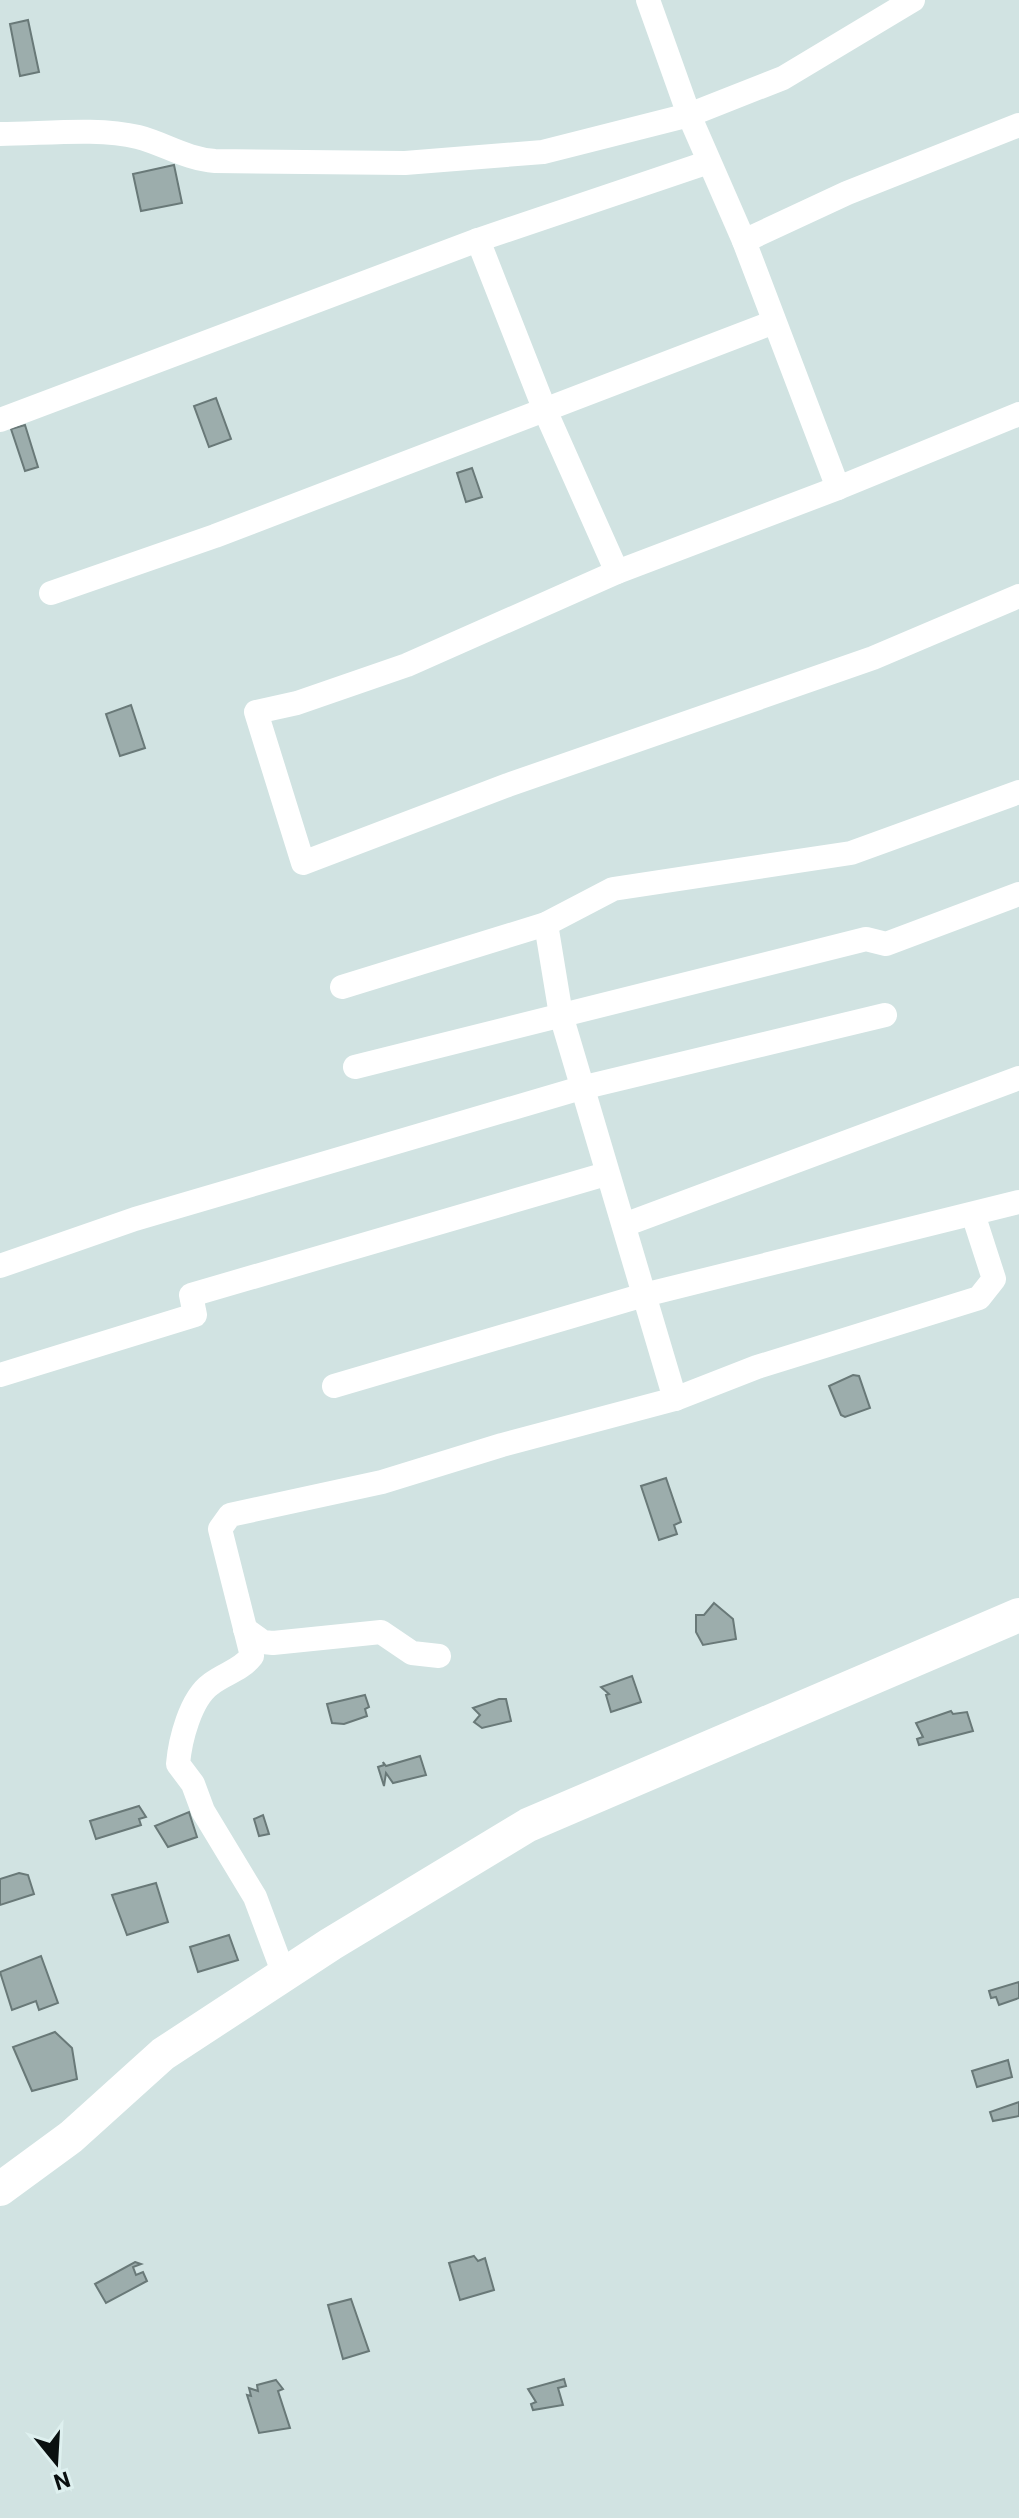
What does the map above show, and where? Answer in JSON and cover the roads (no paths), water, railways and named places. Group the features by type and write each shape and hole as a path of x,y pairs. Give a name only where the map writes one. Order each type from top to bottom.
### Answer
{"main road":[{"path":"0,2189 71,2137 163,2054 528,1825 1019,1615"}],"street":[{"path":"648,0 689,115 744,241 838,488"},
{"path":"0,134 101,133 139,137 192,159 215,161 405,163 543,152 689,115 783,78 900,4"},
{"path":"744,241 847,193 1019,125"},
{"path":"0,420 478,240 709,162"},
{"path":"478,240 544,408 617,572"},
{"path":"51,593 215,536 774,322"},
{"path":"1019,414 838,488 617,572 407,665 297,703 256,712 303,863 508,785 873,658 1019,596"},
{"path":"342,987 546,924 613,889 851,853 1019,792"},
{"path":"355,1067 866,939 886,944 1019,894"},
{"path":"546,924 561,1015 675,1399"},
{"path":"0,1266 135,1219 581,1088 885,1015"},
{"path":"624,1225 1019,1078"},
{"path":"0,1375 195,1315 191,1295 606,1174"},
{"path":"334,1386 644,1295 1019,1202"},
{"path":"279,1979 282,1969 255,1897 203,1811 193,1784 178,1764 180,1747 198,1700 207,1686 234,1673 252,1656 223,1550 220,1529 230,1515 382,1482 502,1445 675,1399 757,1367 979,1298 994,1279 973,1214"},
{"path":"245,1629 263,1642 273,1643 381,1632 412,1653 439,1656"}]}
